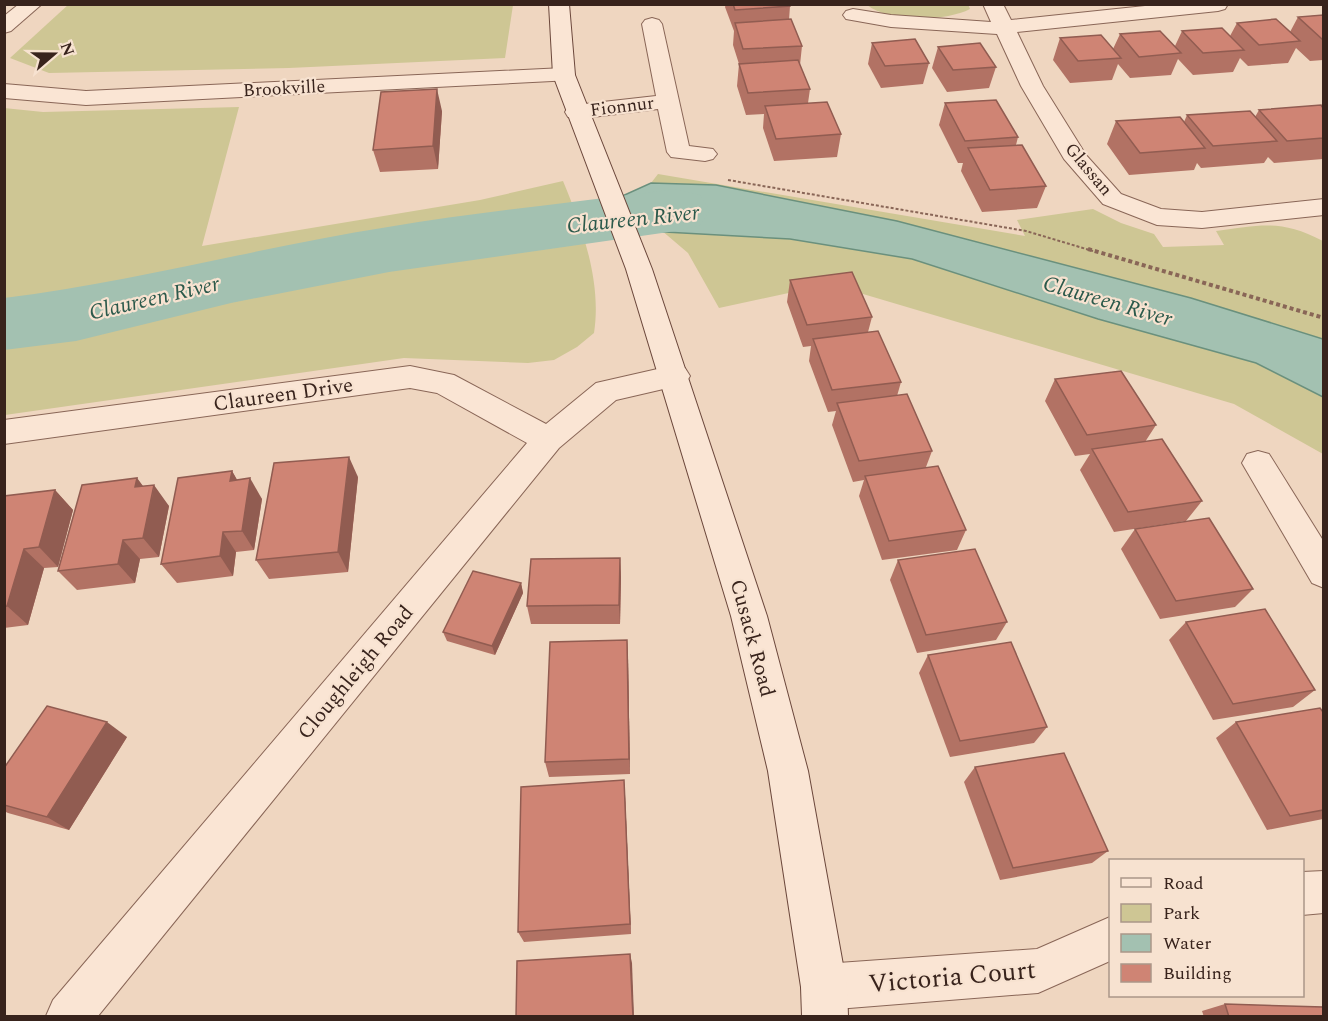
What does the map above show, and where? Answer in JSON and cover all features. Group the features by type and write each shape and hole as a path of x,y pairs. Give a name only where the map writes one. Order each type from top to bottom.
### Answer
{"street":[{"path":"4,27 32,4"},
{"name":"Cusack Road","path":"559,4 564,75 576,112 639,269 675,376 749,616 788,771 825,1002"},
{"name":"Glassan","path":"993,4 1032,86 1077,159 1112,199 1157,217 1202,220 1319,212"},
{"path":"853,15 891,21 1003,27 1218,5"},
{"name":"Fionnur","path":"652,24 679,152 705,154"},
{"name":"Brookville","path":"4,91 86,98 564,75"},
{"name":"Fionnur","path":"576,112 668,101"},
{"name":"Cloughleigh Road","path":"69,1017 548,440 607,391 675,376"},
{"name":"Claureen Drive","path":"4,432 410,377 444,383 548,440"},
{"path":"1258,463 1312,533 1323,573"},
{"path":"1304,894 1323,892"},
{"name":"Victoria Court","path":"825,1002 1038,971 1109,939"}],"path":[{"path":"722,179 1026,231 1323,318"}],"green space":[{"path":"69,4 513,5 505,58 289,68 49,73 10,58"},
{"path":"968,4 970,9 932,18 889,15 867,5"},
{"path":"239,107 202,246 480,200 563,181 589,255 595,294 594,333 577,347 554,360 528,363 404,358 5,415 4,108 43,112"},
{"path":"658,174 1025,236 1017,220 1093,209 1121,223 1154,234 1163,247 1224,245 1216,231 1259,226 1295,229 1323,241 1323,339 1191,298 897,221 716,185 651,183"},
{"path":"661,230 790,239 912,259 1098,319 1256,363 1323,397 1323,454 1234,404 863,294 821,286 719,308 688,253"}],"water":[{"path":"651,183 716,185 897,221 1191,298 1323,339 1323,397 1256,363 1098,319 912,259 790,239 556,226"}],"building":[{"path":"733,4 790,4 790,6 735,10"},
{"path":"1323,15 1323,39 1298,17"},
{"path":"791,19 802,46 743,49 735,23"},
{"path":"1276,19 1300,41 1259,45 1237,23"},
{"path":"1222,28 1244,50 1203,53 1182,31"},
{"path":"1160,31 1181,53 1139,57 1120,34"},
{"path":"1101,35 1121,58 1078,61 1060,38"},
{"path":"915,39 929,63 885,66 872,43"},
{"path":"980,43 996,67 953,70 938,47"},
{"path":"798,60 810,89 748,93 739,64"},
{"path":"437,89 433,146 373,150 381,92"},
{"path":"996,100 1018,137 965,141 945,103"},
{"path":"827,102 841,134 776,139 765,106"},
{"path":"1321,105 1323,108 1323,138 1287,141 1259,110"},
{"path":"1250,111 1277,141 1213,146 1187,115"},
{"path":"1180,117 1205,148 1140,153 1116,121"},
{"path":"1022,145 1046,186 990,190 968,148"},
{"path":"852,272 872,317 807,325 790,280"},
{"path":"878,331 901,382 832,390 813,339"},
{"path":"1121,371 1156,425 1087,435 1055,379"},
{"path":"907,394 932,451 859,461 837,403"},
{"path":"1162,439 1202,501 1128,512 1092,449"},
{"path":"349,457 338,552 256,560 274,463"},
{"path":"938,466 966,530 889,541 865,476"},
{"path":"232,471 230,481 250,478 242,531 223,532 220,556 161,564 178,478"},
{"path":"137,478 135,487 154,485 143,538 123,540 118,564 58,571 82,485"},
{"path":"55,490 39,547 24,549 7,606 4,607 4,496"},
{"path":"1209,518 1253,589 1176,601 1135,529"},
{"path":"975,549 1007,622 926,635 898,560"},
{"path":"620,558 619,605 527,606 531,559"},
{"path":"473,571 521,583 492,646 443,632"},
{"path":"1265,609 1315,690 1233,704 1186,622"},
{"path":"627,640 629,759 545,762 550,642"},
{"path":"1011,642 1047,727 960,741 928,655"},
{"path":"47,706 107,722 47,817 4,805 4,768"},
{"path":"1320,708 1323,712 1323,810 1290,816 1236,722"},
{"path":"1064,753 1108,851 1013,868 975,767"},
{"path":"624,780 630,924 518,932 521,787"},
{"path":"630,954 633,1017 516,1017 517,961"},
{"path":"1225,1004 1323,1007 1323,1017 1229,1017"}],"waterway":[{"name":"Claureen River","path":"4,324 76,315 231,279 389,249 676,210"}]}
